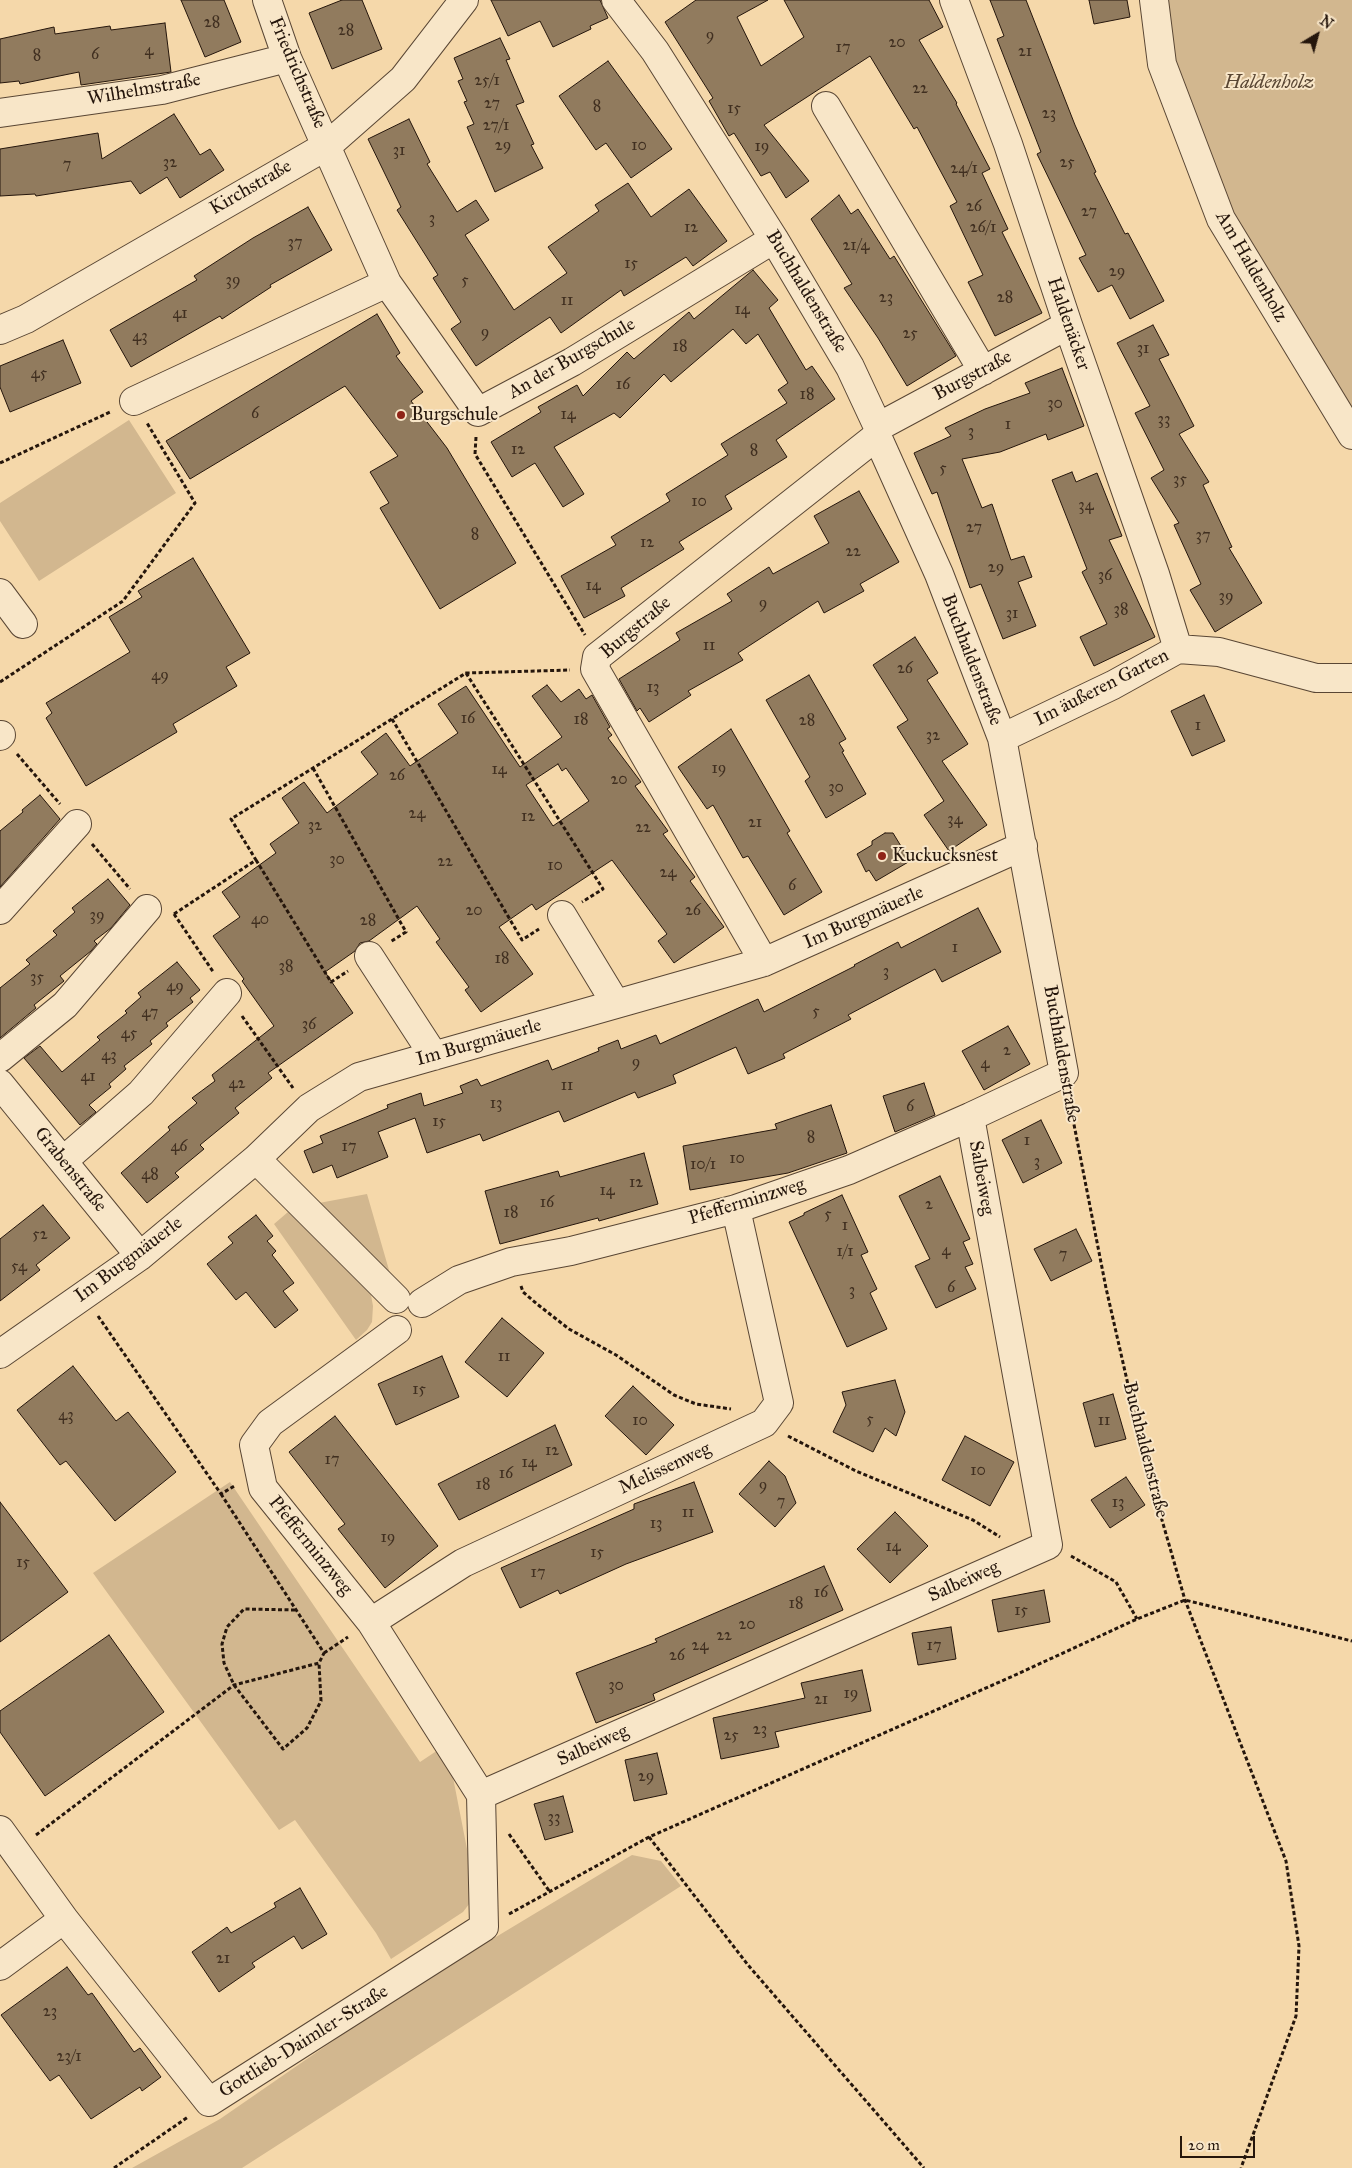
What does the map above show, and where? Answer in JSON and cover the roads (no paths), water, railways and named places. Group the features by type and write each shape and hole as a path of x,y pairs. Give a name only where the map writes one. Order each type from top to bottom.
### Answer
{"street":[{"name":"Friedrichstraße","path":"267,0 287,58 328,145"},
{"name":"Kirchstraße","path":"0,330 26,319 328,145 403,79 464,0"},
{"name":"Buchhaldenstraße","path":"616,0 655,51 774,239 850,367 939,574 1002,738 1064,1073"},
{"name":"Haldenäcker","path":"954,0 1008,144 1068,325 1155,574 1178,649"},
{"name":"Am Haldenholz","path":"1154,0 1162,64 1221,219 1352,435"},
{"name":"Wilhelmstraße","path":"0,113 162,90 287,58"},
{"path":"826,106 983,371"},
{"path":"134,401 387,283 328,145"},
{"name":"An der Burgschule","path":"387,283 478,412 572,362 774,239"},
{"name":"Burgstraße","path":"764,962 596,663 877,432 1068,325"},
{"path":"0,593 23,624"},
{"name":"Im äußeren Garten","path":"1002,738 1113,685 1178,649 1219,652 1316,678 1352,678"},
{"path":"0,910 77,824"},
{"name":"Im Burgmäuerle","path":"0,1354 140,1256 256,1159 309,1108 359,1077 764,962 1023,846"},
{"path":"0,1058 65,1005 148,909"},
{"path":"562,914 616,1004"},
{"path":"369,956 434,1056"},
{"path":"63,1161 141,1093 227,993"},
{"name":"Pfefferminzweg","path":"409,1301 459,1280 511,1262 571,1251 736,1209 850,1170 1064,1073"},
{"name":"Grabenstraße","path":"0,1084 140,1256"},
{"name":"Salbeiweg","path":"481,1795 1048,1545 970,1117"},
{"path":"256,1159 409,1301"},
{"name":"Melissenweg","path":"371,1622 463,1563 764,1423 779,1403 736,1209"},
{"name":"Pfefferminzweg","path":"409,1301 425,1311 425,1319 416,1331 407,1333 397,1330 270,1423 254,1445 263,1488 371,1622 481,1795"},
{"name":"Gottlieb-Daimler-Straße","path":"8,1840 64,1919 209,2102 484,1927 481,1795"},
{"path":"0,1966 64,1919"}],"place":[{"name":"Burgschule","path":"401,415"},
{"name":"Kuckucksnest","path":"882,856"}],"park label":[{"name":"Haldenholz","path":"1269,83"}]}
